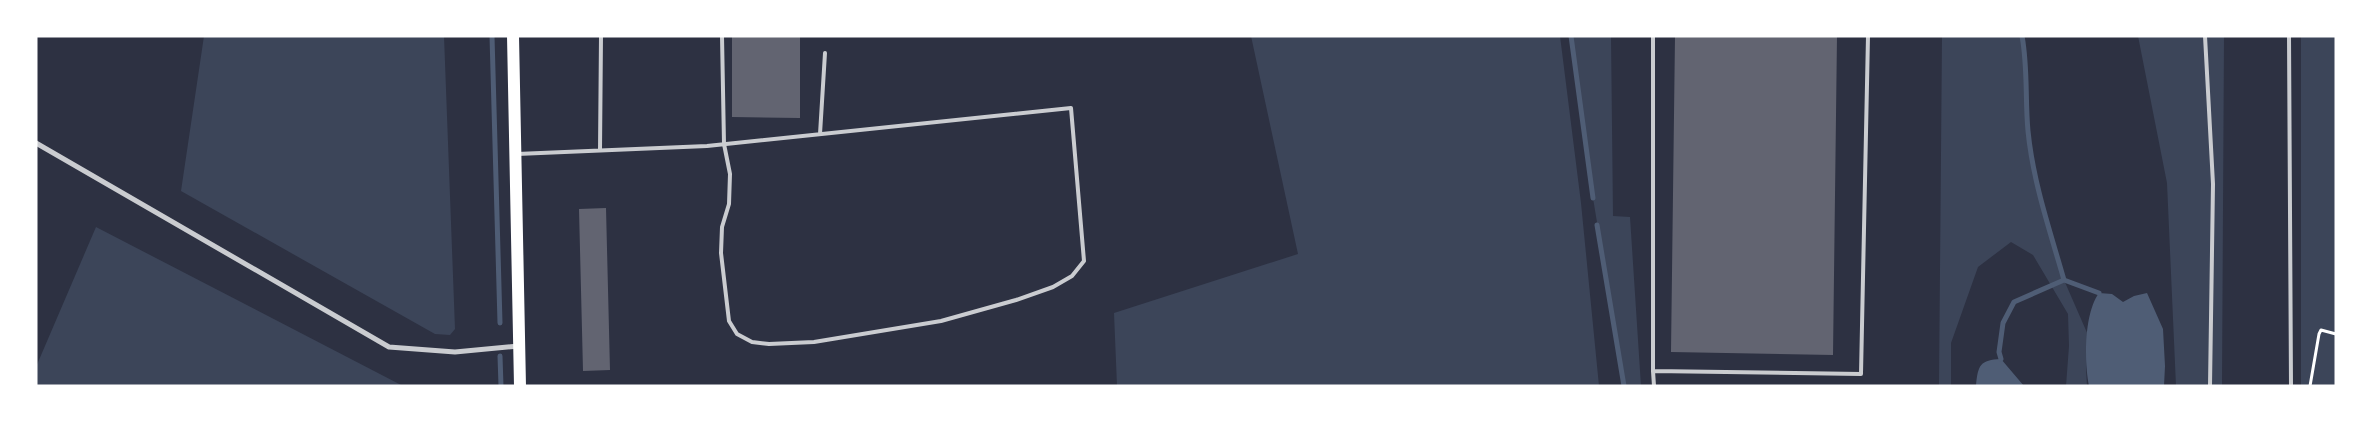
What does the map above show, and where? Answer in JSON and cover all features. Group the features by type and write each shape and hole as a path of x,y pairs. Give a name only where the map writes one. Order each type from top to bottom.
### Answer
{"main road":[{"path":"513,36 520,386"}],"street":[{"path":"36,142 389,347 455,352 519,346"}],"lane":[{"path":"600,150 601,36"},
{"path":"515,154 724,144 1070,108 1084,261 1072,276 1053,287 1016,300 941,321 814,342 769,344 752,342 737,334 728,321 721,253 722,227 728,204 730,174 724,144 722,36"},
{"path":"1653,36 1654,386"},
{"path":"1653,371 1861,374 1868,36"},
{"path":"2204,36 2213,184 2210,386"},
{"path":"2289,36 2291,386"},
{"path":"820,134 825,53"}],"path":[{"path":"2310,386 2318,334 2321,330 2336,334"}],"shaded area":[{"path":"204,36 444,36 455,329 450,335 435,334 181,191"},
{"path":"1251,36 1560,36 1581,203 1599,386 1117,386 1114,313 1298,254"},
{"path":"1571,36 1611,36 1613,216 1630,217 1641,386 1624,386 1593,198"},
{"path":"1942,36 2022,36 2025,52 2028,132 2040,197 2064,280 2088,335 2087,386 2066,386 2069,346 2068,314 2033,255 2011,242 1978,267 1951,343 1951,386 1939,386"},
{"path":"2138,36 2224,36 2222,386 2176,386 2167,183"},
{"path":"2301,36 2336,36 2336,386 2301,386"},
{"path":"96,227 403,386 36,386 36,367"},
{"path":"2099,293 2112,294 2123,302 2134,296 2147,293 2163,329 2164,386 2089,386 2086,364 2088,325 2090,313"},
{"path":"2001,359 2024,386 1976,386 1981,365 1984,362"}],"building":[{"path":"732,36 800,36 800,118 732,117"},
{"path":"1675,36 1837,36 1833,355 1671,352"},
{"path":"606,208 610,370 583,371 579,209"}],"waterway":[{"path":"492,36 500,323"},
{"path":"1571,36 1593,198"},
{"path":"2022,36 2030,150 2043,206 2064,280"},
{"path":"1597,225 1624,386"},
{"path":"2001,359 1999,352 2003,323 2014,302 2064,280 2099,293"},
{"path":"500,356 501,386"}]}
